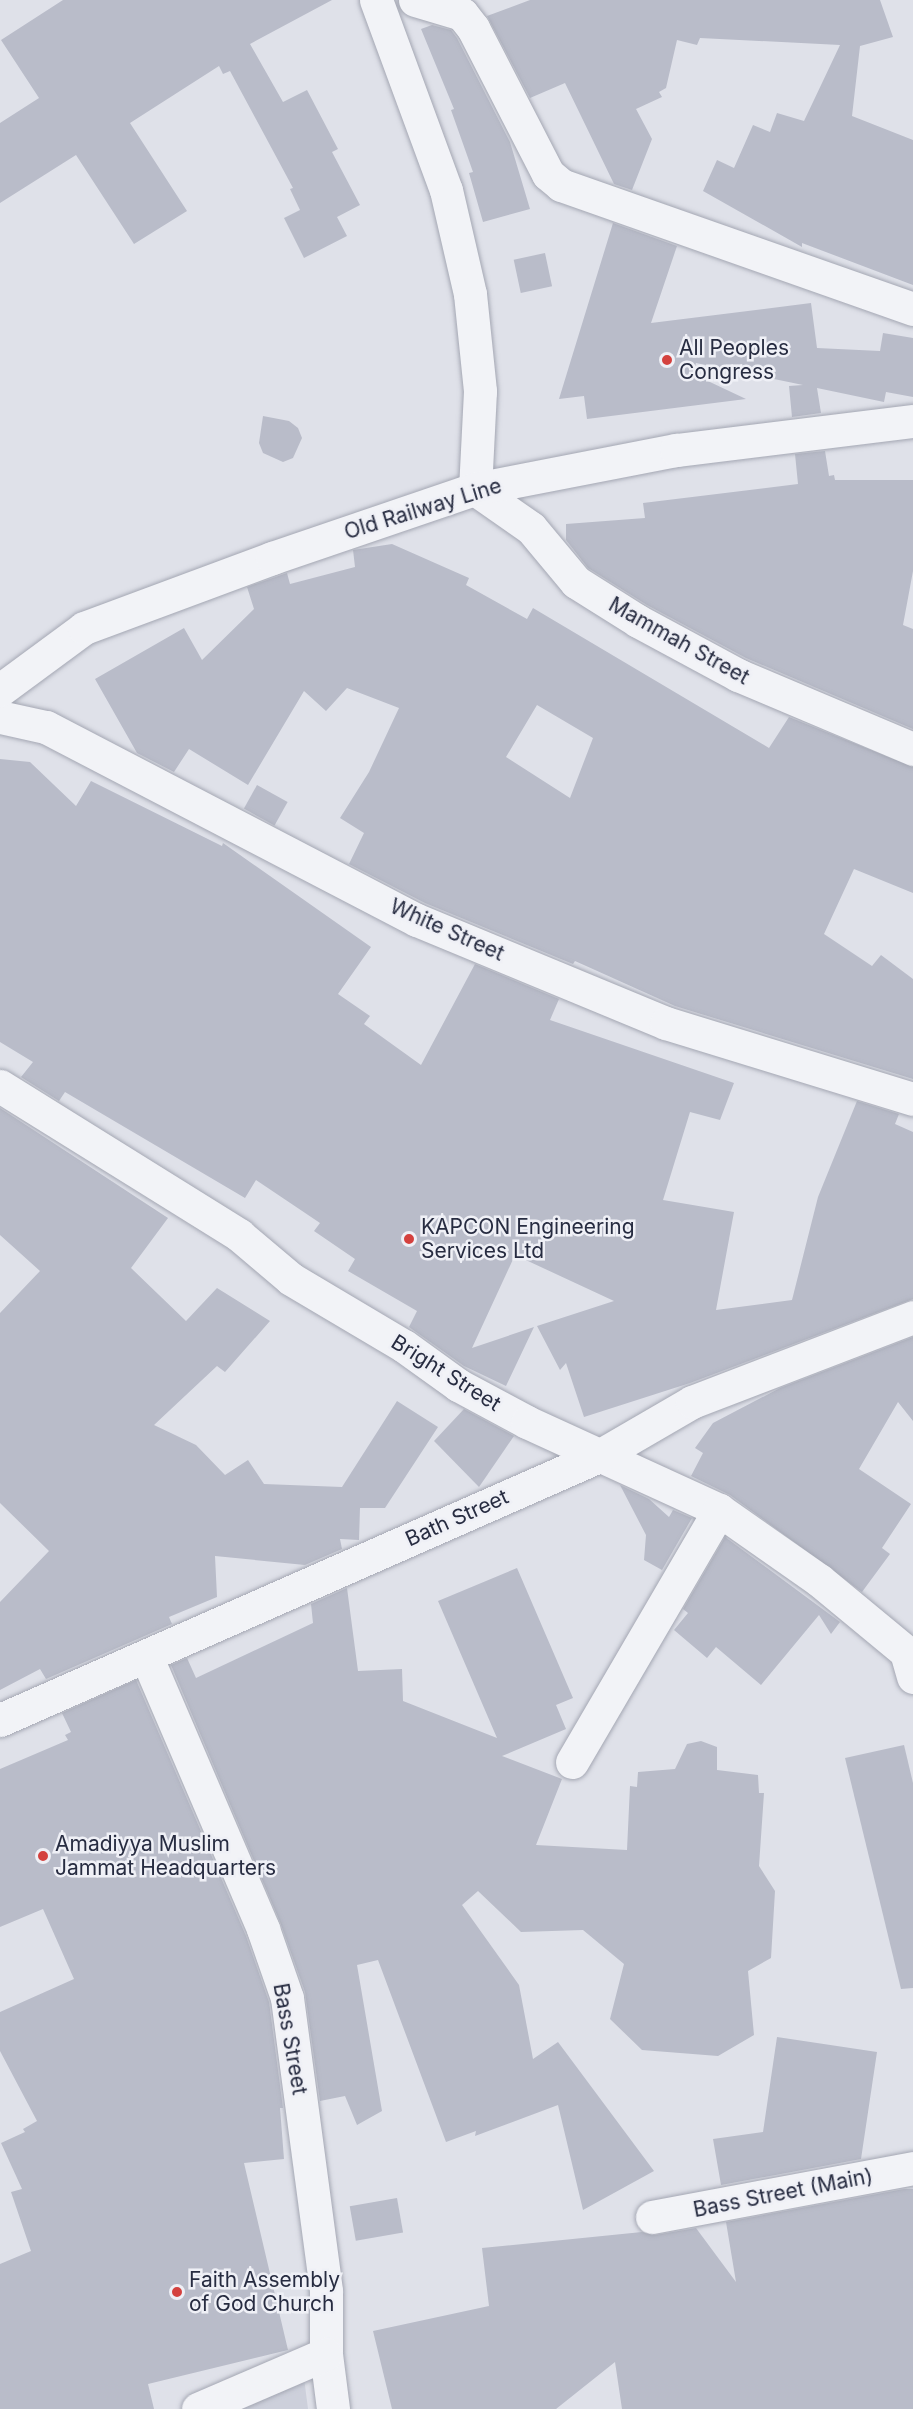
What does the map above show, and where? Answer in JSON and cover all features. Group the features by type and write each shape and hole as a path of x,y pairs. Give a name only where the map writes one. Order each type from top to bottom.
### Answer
{"street":[{"path":"376,0 446,190 470,294 480,391 475,489"},
{"path":"415,0 462,14 473,28 548,174 561,185 913,309"},
{"name":"Old Railway Line","path":"0,690 84,628 272,558 475,489 676,450 913,421"},
{"name":"Mammah Street","path":"475,489 531,528 576,582 638,621 738,675 913,749"},
{"name":"White Street","path":"0,717 46,728 417,920 666,1023 913,1098"},
{"name":"Bright Street","path":"0,1086 240,1235 291,1279 404,1346 458,1385 599,1456 719,1510 819,1580 911,1658"},
{"name":"Bath Street","path":"0,1720 147,1659 599,1456 692,1402 913,1317"},
{"path":"572,1762 719,1510"},
{"name":"Bass Street","path":"147,1659 263,1929 287,1998 326,2291 326,2354 333,2409"},
{"name":"Bass Street (Main)","path":"652,2217 913,2168"},
{"path":"198,2409 326,2354"}],"shaded area":[{"path":"303,2370 308,2409 216,2409"}],"building":[{"path":"63,0 332,0 250,44 283,102 307,90 338,149 332,152 360,205 337,217 347,236 304,258 284,218 300,210 290,189 293,188 230,71 223,74 219,66 130,123 187,211 134,244 76,155 0,203 0,123 39,98 1,40"},
{"path":"530,0 880,0 893,37 860,46 852,116 913,140 913,285 802,243 802,247 703,191 717,160 734,168 753,125 770,132 777,113 804,121 840,45 700,38 697,45 677,40 666,88 659,92 662,97 636,109 652,139 632,190 614,184 565,83 530,98 487,16"},
{"path":"432,25 451,30 457,38 510,142 530,209 483,222 469,173 473,172 451,110 454,109 421,29"},
{"path":"613,223 677,246 651,323 811,303 817,348 880,351 883,333 913,338 913,397 886,392 884,402 817,388 821,413 792,417 789,386 803,385 696,363 693,374 746,399 587,419 584,396 559,399"},
{"path":"545,253 552,286 521,293 514,260"},
{"path":"263,416 289,421 298,428 302,438 293,458 283,462 263,453 259,443"},
{"path":"825,451 829,476 834,475 835,480 913,480 913,571 903,625 913,629 913,729 746,658 647,605 588,568 566,540 566,524 645,518 643,503 798,484 795,454"},
{"path":"392,544 469,578 466,585 527,619 533,608 769,748 789,717 913,767 913,893 854,869 824,934 872,966 881,955 913,979 913,1079 675,1006 575,961 573,964 425,903 349,864 364,833 340,818 369,772 399,708 347,688 326,711 304,691 248,785 189,749 174,772 137,753 95,679 184,628 202,660 254,609 247,587 287,573 290,584 355,567 353,550","holes":["537,705 593,738 570,798 506,757"]},
{"path":"0,759 30,762 76,806 91,781 222,846 223,843 371,947 338,994 370,1016 364,1024 421,1065 475,964 559,999 550,1020 734,1083 720,1120 690,1112 663,1200 734,1212 716,1310 792,1300 818,1197 857,1101 899,1114 895,1124 913,1132 913,1299 690,1383 584,1417 566,1363 560,1370 537,1326 614,1301 515,1255 472,1348 534,1327 506,1386 464,1366 409,1327 417,1311 348,1271 355,1259 314,1231 320,1223 256,1180 245,1198 65,1092 59,1101 21,1077 33,1062 0,1042"},
{"path":"257,785 288,802 275,826 244,809"},
{"path":"0,1108 168,1218 131,1268 186,1321 217,1288 270,1321 225,1372 217,1366 154,1425 196,1445 225,1475 248,1460 264,1484 342,1487 397,1401 438,1427 385,1508 360,1508 359,1540 340,1539 342,1549 305,1565 215,1556 217,1597 169,1617 172,1624 46,1679 40,1669 0,1690 0,1602 49,1551 0,1503 0,1313 40,1271 0,1235"},
{"path":"913,1337 913,1421 898,1402 859,1469 911,1504 882,1548 890,1554 862,1592 730,1495 691,1476 703,1453 695,1448 713,1423 780,1388"},
{"path":"464,1409 514,1436 479,1487 434,1441"},
{"path":"620,1485 649,1499 669,1517 673,1510 692,1518 662,1570 644,1560 646,1535"},
{"path":"725,1537 840,1622 831,1634 819,1615 761,1685 716,1647 707,1658 674,1630 688,1613 683,1609"},
{"path":"517,1568 573,1698 556,1705 566,1729 502,1756 562,1779 536,1845 627,1850 630,1786 637,1787 638,1772 675,1769 687,1744 701,1741 717,1747 717,1770 758,1775 759,1793 764,1793 759,1866 775,1891 771,1958 748,1971 754,2035 718,2056 642,2050 610,2019 624,1964 583,1930 521,1932 478,1891 462,1905 519,1985 533,2059 558,2042 654,2171 583,2210 558,2105 475,2136 476,2131 446,2142 378,1960 357,1965 382,2111 357,2125 345,2096 320,2101 305,1992 280,1922 171,1665 187,1658 196,1678 313,1623 311,1604 347,1588 358,1671 402,1669 403,1701 497,1738 438,1601"},
{"path":"136,1680 246,1936 269,2002 283,2108 280,2108 284,2159 244,2163 288,2350 148,2384 154,2409 0,2409 0,2264 31,2251 11,2192 22,2189 1,2143 25,2132 23,2129 37,2121 0,2051 0,2012 74,1979 43,1909 0,1927 0,1769 68,1740 65,1735 71,1732 62,1713"},
{"path":"904,1745 913,1783 913,1988 901,1989 845,1758"},
{"path":"777,2037 877,2052 861,2159 721,2185 713,2139 763,2132"},
{"path":"913,2189 913,2409 622,2409 615,2362 556,2409 392,2409 373,2331 489,2306 482,2248 642,2232 655,2235 696,2228 736,2282 726,2222"},
{"path":"397,2198 403,2232 356,2241 350,2206"}],"place":[{"name":"All Peoples Congress","path":"667,360"},
{"name":"KAPCON Engineering Services Ltd","path":"409,1239"},
{"name":"Amadiyya Muslim Jammat Headquarters","path":"43,1856"},
{"name":"Faith Assembly of God Church","path":"177,2292"}]}
